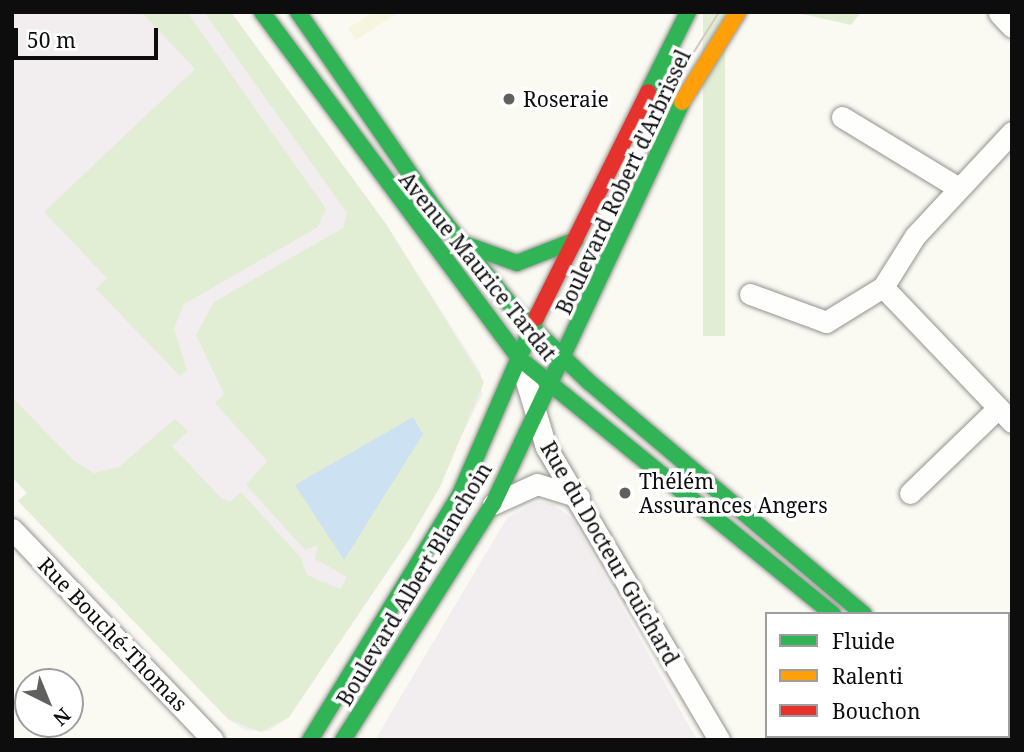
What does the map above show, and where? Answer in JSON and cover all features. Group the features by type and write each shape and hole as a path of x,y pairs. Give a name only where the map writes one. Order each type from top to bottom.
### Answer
{"street":[{"name":"Avenue Maurice Tardat","path":"262,12 520,359 552,380 831,612"},
{"name":"Avenue Maurice Tardat","path":"298,12 459,240 533,328 563,358 862,612"},
{"name":"Boulevard Robert d'Arbrissel","path":"520,359 688,12"},
{"name":"Boulevard Robert d'Arbrissel","path":"552,380 698,68 738,12"},
{"path":"842,117 959,188"},
{"path":"750,294 826,322 883,287 890,267 1012,132"},
{"path":"459,240 492,259 517,263 576,240"},
{"path":"883,287 1005,415 909,493"},
{"name":"Rue du Docteur Guichard","path":"520,359 534,416 719,740"},
{"name":"Boulevard Albert Blanchoin","path":"310,740 429,553 520,359"},
{"name":"Boulevard Albert Blanchoin","path":"342,740 492,504 552,380"},
{"path":"492,504 537,484 579,497"},
{"name":"Rue Bouché-Thomas","path":"12,529 213,740"}],"shaded area":[{"path":"12,12 231,12 386,224 481,373 482,395 410,538 289,717 269,731 245,730 228,719 18,501 27,493 12,477"},
{"path":"536,502 553,504 572,519 697,740 375,740 507,518"}],"green space":[{"path":"141,12 187,12 326,209 318,227 184,304 174,328 187,370 180,376 96,289 107,278 44,212 195,69"},
{"path":"204,12 231,12 386,224 484,382 440,487 410,538 289,717 261,732 228,719 18,501 27,493 12,477 12,397 73,460 94,473 119,467 175,419 188,431 172,446 222,499 230,502 241,492 301,558 307,575 340,589 347,577 315,559 318,545 305,550 246,485 267,461 215,403 224,394 196,335 214,302 343,228 347,213"},
{"path":"374,12 399,12 356,40 348,28"},
{"path":"703,12 725,12 725,336 703,336"},
{"path":"794,12 861,12 851,25"}],"water":[{"path":"413,417 423,434 344,560 295,485"}],"tram line":[{"path":"583,283 692,55 719,12"}],"traffic: fast":[{"path":"262,12 520,359 831,612"},
{"path":"298,12 435,210 516,312 589,382 862,612"},
{"path":"648,92 688,12"},
{"path":"343,740 493,504 682,102"},
{"path":"467,245 517,263 576,240"},
{"path":"310,740 460,494 536,318"}],"traffic: slow":[{"path":"682,102 738,12"}],"traffic: jam":[{"path":"536,318 648,92"}],"place":[{"name":"Roseraie","path":"509,99"},
{"name":"Thélém Assurances Angers","path":"625,493"}]}
